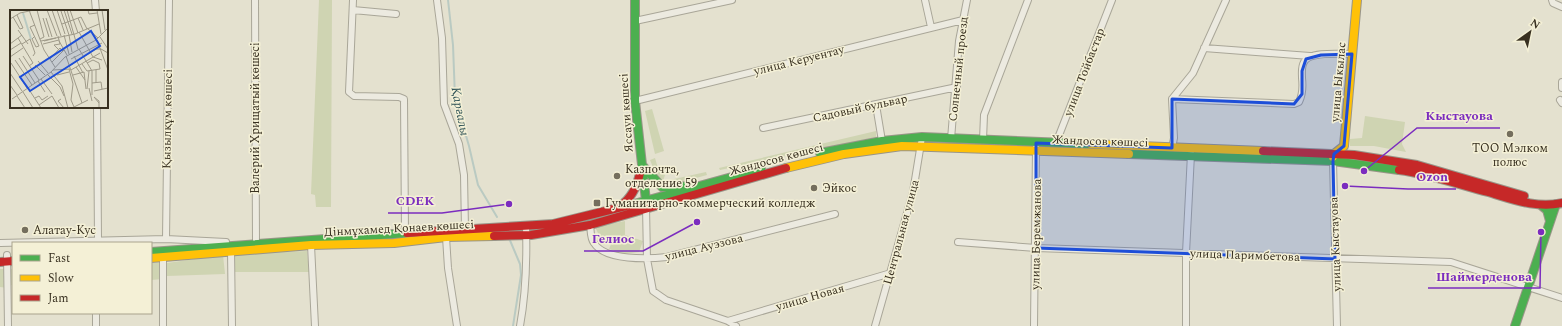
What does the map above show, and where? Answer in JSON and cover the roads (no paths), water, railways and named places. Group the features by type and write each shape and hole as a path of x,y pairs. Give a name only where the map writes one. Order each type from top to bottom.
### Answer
{"main road":[{"name":"Яссауи көшесі","path":"635,0 635,101 646,204"},
{"name":"улица Ыкылас","path":"1333,158 1344,146 1357,0"},
{"name":"Жандосов көшесі","path":"646,204 796,165 922,141 951,139 983,140 1036,146 1056,143 1172,148 1191,153"},
{"name":"Жандосов көшесі","path":"697,186 800,158 882,141 922,141 1333,158 1421,173 1508,198 1542,206 1559,203"},
{"name":"Жандосов көшесі","path":"1333,158 1354,155 1417,165 1525,196 1559,203"},
{"path":"642,165 662,187 697,186"},
{"path":"604,212 628,202 638,183 642,165"},
{"path":"646,204 659,197 697,186"},
{"path":"1515,326 1550,221 1559,203"},
{"name":"Дінмұхамед Қонаев көшесі","path":"152,258 312,245 394,242 446,237 504,236 526,226 553,224 646,204"},
{"name":"Дінмұхамед Қонаев көшесі","path":"152,252 244,244 256,239 465,229 499,228 526,235 590,224 646,204"},
{"path":"1542,206 1546,207 1549,212 1550,221"}],"street":[{"path":"95,0 96,10"},
{"name":"Қызылқұм көшесі","path":"166,239 169,0"},
{"name":"Валерий Хрищатый көшесі","path":"255,0 256,239"},
{"path":"353,0 349,92 354,96 399,97 404,99 405,232"},
{"path":"437,0 442,38 444,104 459,144 464,175 465,229"},
{"path":"635,21 732,0"},
{"path":"925,0 931,27"},
{"name":"Солнечный проезд","path":"951,139 959,41 967,0"},
{"path":"983,140 984,115 1028,0"},
{"name":"улица Тойбастар","path":"1056,143 1112,0"},
{"path":"1172,148 1174,138 1172,99 1179,89 1187,82 1226,0"},
{"path":"1552,0 1553,3 1562,6"},
{"path":"353,10 396,14"},
{"name":"улица Керуентау","path":"635,101 963,20"},
{"path":"1204,48 1310,56 1352,54"},
{"path":"1172,99 1294,104 1299,102 1302,98 1303,63 1310,56"},
{"path":"1562,82 1562,88"},
{"name":"Садовый бульвар","path":"763,128 956,87"},
{"path":"876,104 882,141"},
{"path":"97,108 98,240"},
{"name":"Центральная улица","path":"875,326 913,192 922,141"},
{"name":"улица Беремжанова","path":"1034,326 1036,146"},
{"path":"1186,326 1186,253 1191,153"},
{"name":"улица Кыстауова","path":"1333,158 1337,326"},
{"path":"646,204 647,259 651,286 654,291 660,297 728,321 736,326"},
{"name":"улица Ауэзова","path":"590,224 594,244 600,249 619,256 647,259 667,257 835,214"},
{"path":"520,326 524,291 526,226"},
{"path":"446,237 448,268 456,326"},
{"path":"33,242 166,239 244,244"},
{"name":"улица Паримбетова","path":"958,242 1036,248 1450,262 1562,298"},
{"path":"0,243 12,243"},
{"path":"312,245 315,326"},
{"path":"231,251 232,326"},
{"path":"162,258 163,326"},
{"path":"7,259 8,326"},
{"name":"улица Новая","path":"728,321 891,273"},
{"path":"96,314 96,326"}],"waterway":[{"name":"Қарғалы","path":"448,0 453,45 455,98 469,146 478,185 497,217"},
{"name":"Қарғалы","path":"509,238 520,264 521,275 513,326"}],"place":[{"name":"ТОО Мэлком полюс","path":"1510,134"},
{"name":"Кыстауова","path":"1364,171"},
{"name":"Казпочта, отделение 59","path":"617,176"},
{"name":"Ozon","path":"1345,186"},
{"name":"Эйкос","path":"814,188"},
{"name":"Гуманитарно-коммерческий колледж","path":"597,203"},
{"name":"CDEK","path":"509,204"},
{"name":"Гелиос","path":"697,222"},
{"name":"Алатау-Кус","path":"25,230"},
{"name":"Шаймерденова","path":"1541,232"}]}
